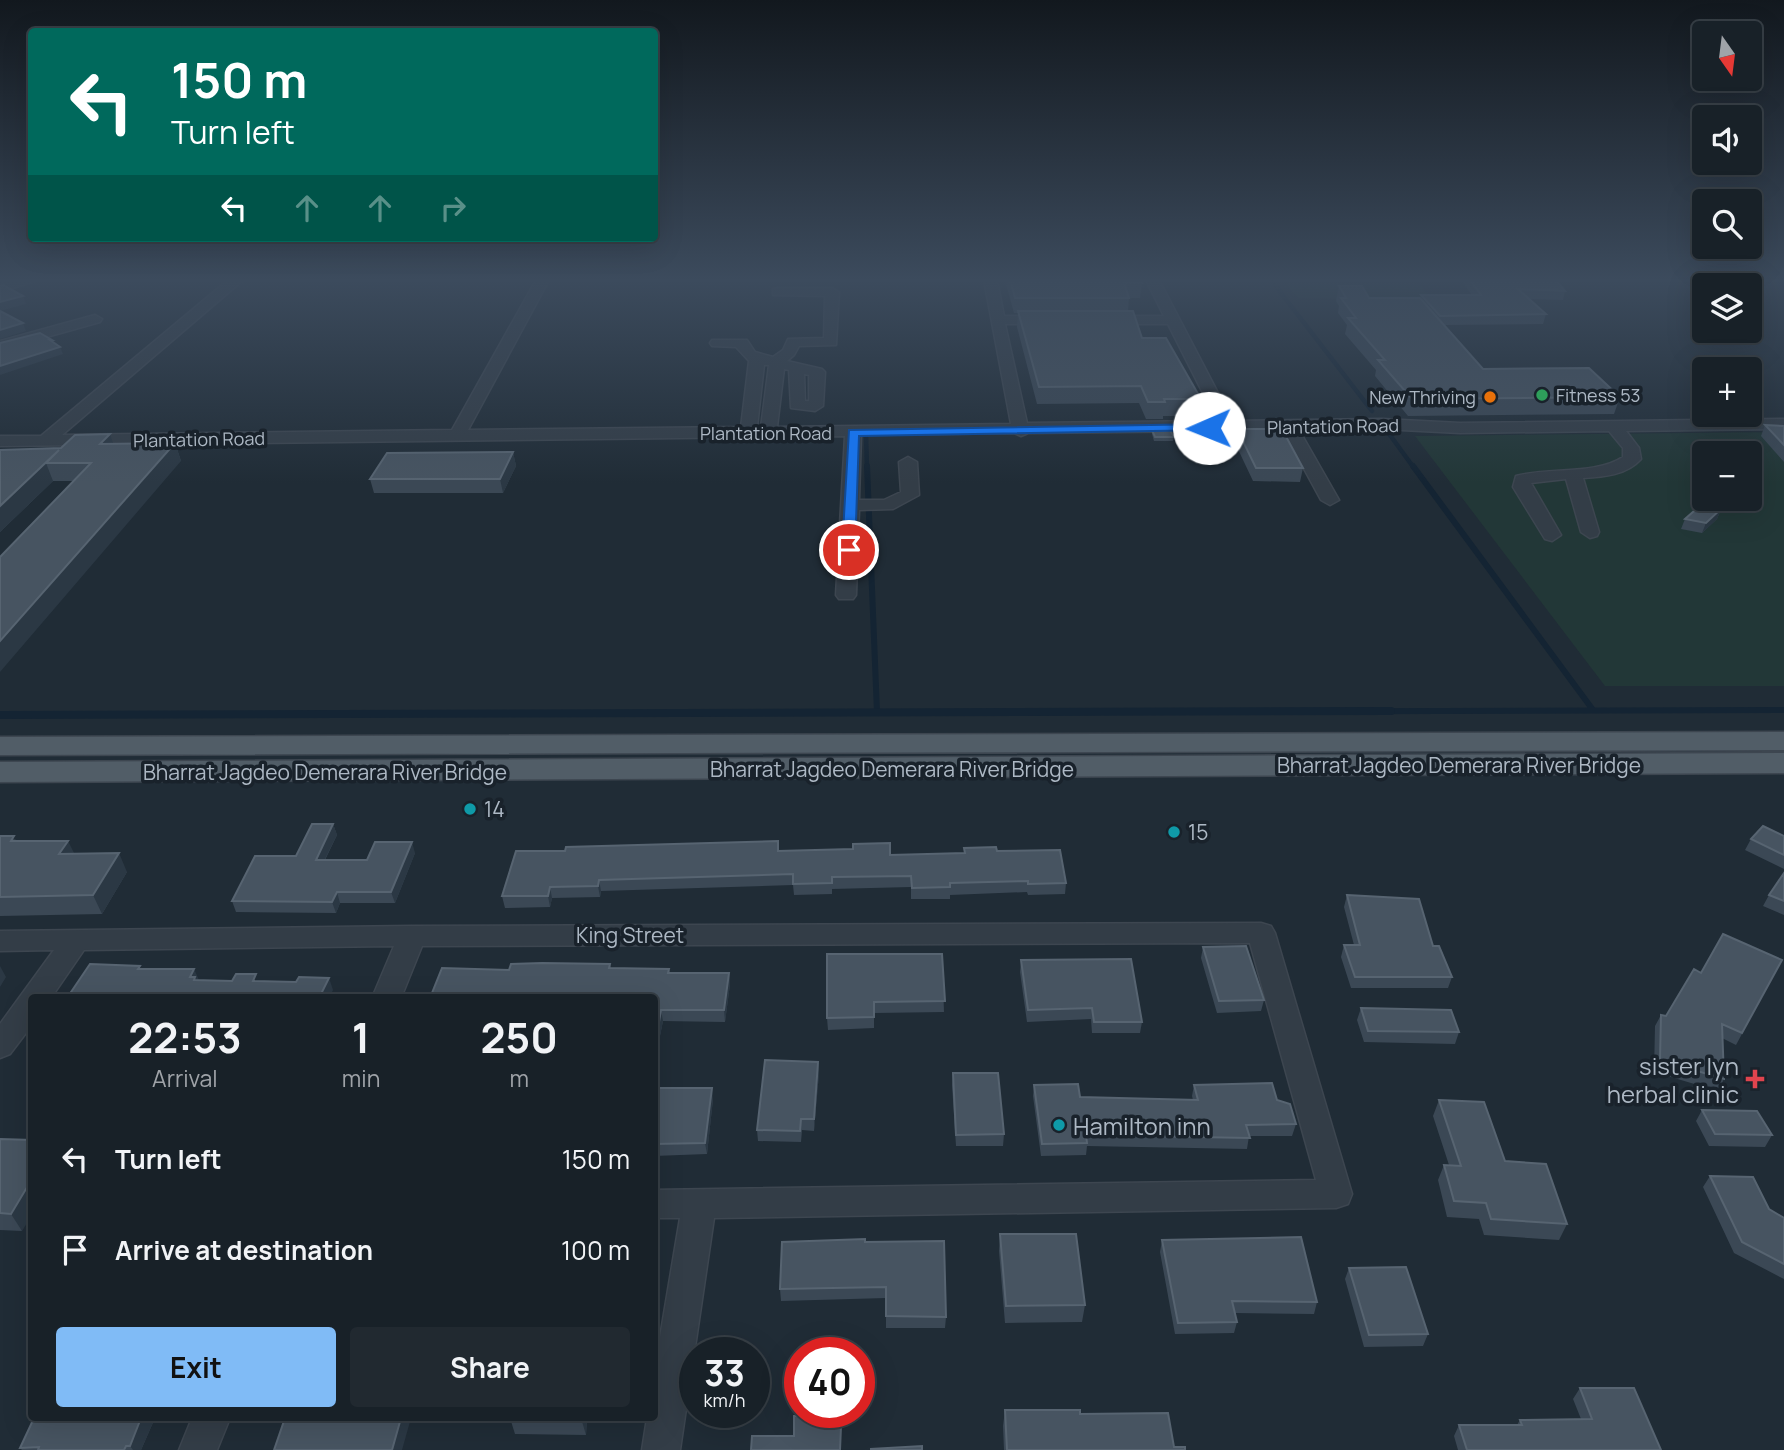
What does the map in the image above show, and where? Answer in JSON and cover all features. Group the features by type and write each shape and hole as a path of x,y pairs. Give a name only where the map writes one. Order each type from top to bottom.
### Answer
{"main road":[{"name":"Bharrat Jagdeo Demerara River Bridge","path":"0,772 415,759 1784,741"},
{"name":"Bharrat Jagdeo Demerara River Bridge","path":"0,746 415,759 1784,763"}],"street":[{"path":"49,437 155,348"},
{"path":"459,432 505,348"},
{"path":"743,348 757,360 796,368"},
{"path":"768,429 776,362 791,348"},
{"path":"1004,348 1020,427"},
{"path":"1186,348 1223,418"},
{"path":"749,429 757,360"},
{"path":"1762,414 1784,414"},
{"name":"Plantation Road","path":"768,429 853,433 1223,418 1374,415 1452,418 1692,415"},
{"name":"Plantation Road","path":"0,434 49,437 749,429 1784,424"},
{"path":"1289,426 1330,500"},
{"path":"1552,535 1522,487 1522,480 1546,474 1619,467 1632,459 1631,448 1614,426"},
{"path":"846,595 852,505 853,433"},
{"name":"Plantation Road","path":"0,442 49,437"},
{"path":"852,505 887,505 910,495 908,462"},
{"path":"1573,473 1590,532"},
{"path":"658,1205 1336,1194 1261,933"},
{"name":"King Street","path":"0,941 412,936 1261,933"},
{"path":"388,994 412,936"},
{"path":"38,994 75,942"},
{"path":"0,1046 28,1008"},
{"path":"661,1450 699,1204"},
{"path":"198,1450 211,1421"}],"green space":[{"path":"1784,432 1784,686 1605,686 1415,436"}],"building":[{"path":"0,348 58,348 0,366"},
{"path":"1028,348 1172,348 1201,399 1148,402 1141,386 1039,387"},
{"path":"1374,348 1464,348 1483,369 1589,368 1620,397 1412,399 1378,360 1385,360"},
{"path":"1765,425 1784,426 1784,445"},
{"path":"1237,429 1282,429 1303,468 1256,468"},
{"path":"1152,430 1170,430 1174,437 1155,437"},
{"path":"110,434 100,444 175,443 0,641 0,557 91,463 46,463 59,450 0,506 0,450 61,448 75,435"},
{"path":"513,452 500,479 370,479 387,453"},
{"path":"1694,511 1719,511 1706,523 1685,519"},
{"path":"312,824 333,824 316,860 367,860 375,842 412,842 391,892 337,892 332,902 232,901 255,856 296,856"},
{"path":"1763,826 1784,836 1784,855 1751,839"},
{"path":"0,836 14,836 11,841 68,841 59,854 119,853 93,895 0,897"},
{"path":"778,841 778,851 853,849 853,844 890,843 890,855 965,853 964,848 996,847 997,851 1060,850 1066,883 950,883 950,887 912,888 911,876 832,877 832,883 793,884 793,874 599,880 598,886 550,887 548,896 502,896 516,851"},
{"path":"1784,873 1784,901 1769,895"},
{"path":"1347,895 1419,899 1433,946 1439,946 1452,977 1355,977 1344,945 1360,945"},
{"path":"1723,934 1782,960 1742,1033 1722,1024 1724,1079 1660,1060 1661,1015 1666,1016 1694,969 1701,973"},
{"path":"1246,946 1264,1000 1219,1001 1203,947"},
{"path":"827,954 942,954 945,1001 874,1002 874,1017 827,1018"},
{"path":"1131,959 1142,1022 1094,1022 1092,1008 1028,1010 1021,960"},
{"path":"90,964 140,966 138,969 194,969 190,977 195,977 194,980 232,981 236,974 256,974 253,981 296,982 299,977 329,978 321,994 70,994"},
{"path":"511,964 610,964 609,968 669,969 668,973 729,973 724,1010 661,1010 658,1028 658,994 432,994 442,968 509,970"},
{"path":"1361,1008 1451,1010 1459,1032 1368,1031"},
{"path":"765,1060 818,1062 814,1119 801,1119 800,1131 757,1130"},
{"path":"953,1073 998,1073 1004,1134 956,1135"},
{"path":"1272,1083 1277,1100 1290,1104 1296,1124 1246,1125 1250,1138 1086,1135 1087,1143 1042,1144 1034,1085 1078,1084 1080,1097 1198,1100 1194,1085"},
{"path":"658,1088 712,1088 705,1143 658,1144"},
{"path":"1439,1100 1484,1102 1505,1161 1546,1164 1567,1224 1491,1219 1486,1203 1454,1201 1444,1165 1461,1166"},
{"path":"1702,1110 1757,1111 1772,1135 1715,1134"},
{"path":"0,1139 28,1140 28,1186 11,1214 0,1213"},
{"path":"1710,1176 1753,1177 1769,1209 1784,1218 1784,1264 1742,1242"},
{"path":"1000,1234 1076,1234 1085,1305 1006,1306"},
{"path":"1301,1237 1317,1302 1232,1301 1237,1322 1178,1323 1162,1240"},
{"path":"865,1239 865,1242 944,1241 946,1317 886,1316 886,1287 780,1289 782,1242"},
{"path":"1406,1267 1428,1334 1369,1335 1349,1268"},
{"path":"1580,1388 1634,1388 1661,1450 1467,1450 1459,1425 1522,1425 1520,1420 1592,1419"},
{"path":"1005,1410 1080,1410 1080,1414 1168,1413 1174,1447 1185,1447 1185,1450 1007,1450"},
{"path":"33,1421 140,1421 130,1446 126,1446 124,1450 20,1448"},
{"path":"284,1421 400,1421 392,1450 274,1450"},
{"path":"794,1428 841,1428 840,1450 751,1450 752,1436 794,1436"},
{"path":"922,1446 922,1450 871,1450 871,1449"}],"waterway":[{"path":"1323,348 1372,411"},
{"path":"1387,431 1414,468"},
{"path":"866,435 867,468"},
{"path":"867,466 877,712"},
{"path":"1413,466 1593,710"},
{"path":"766,713 1784,710"},
{"path":"0,715 1391,711"}],"place":[{"name":"Fitness 53","path":"1542,395"},
{"name":"New Thriving","path":"1490,397"},
{"name":"14","path":"470,809"},
{"name":"15","path":"1174,832"},
{"name":"sister lyn herbal clinic","path":"1755,1079"},
{"name":"Hamilton inn","path":"1059,1125"}],"route":[{"path":"849,550 853,433 1209,428"}]}
